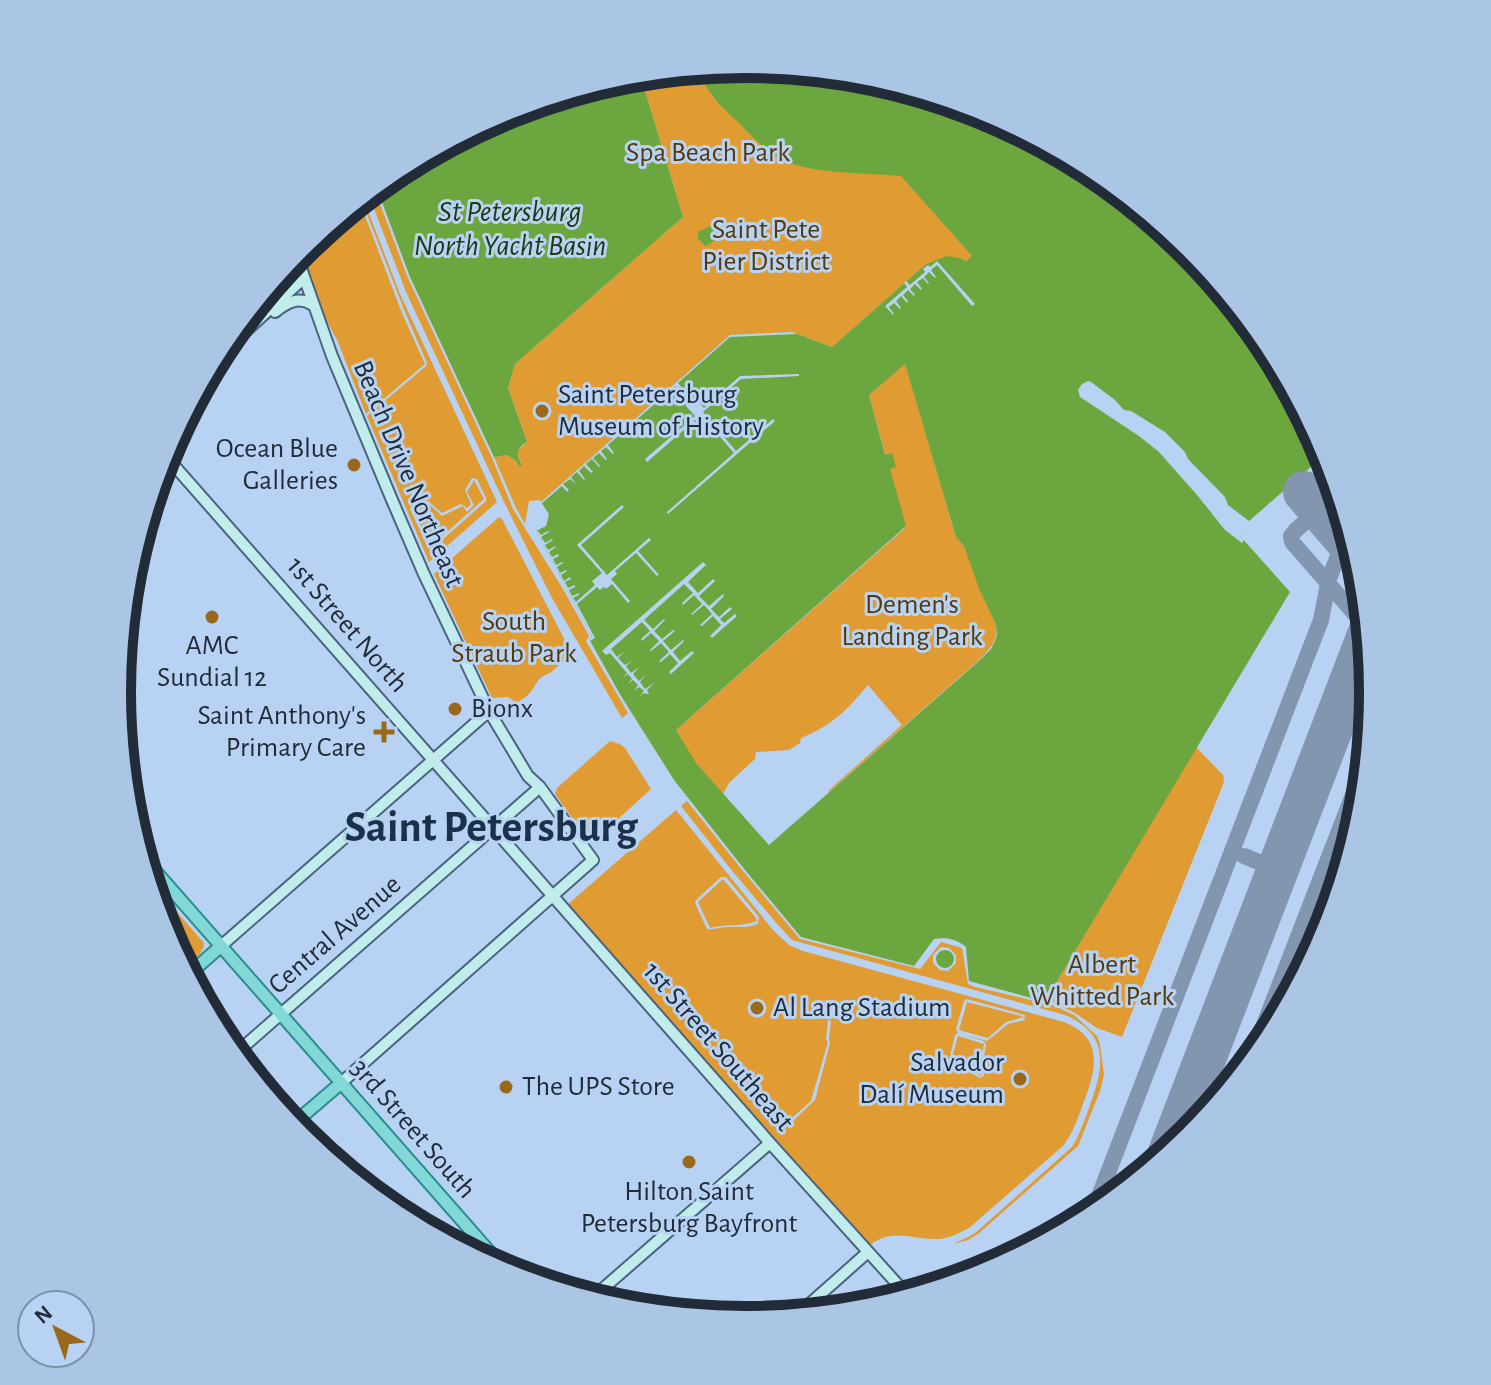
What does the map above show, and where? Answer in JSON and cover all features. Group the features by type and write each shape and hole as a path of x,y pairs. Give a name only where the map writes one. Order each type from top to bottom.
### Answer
{"main road":[{"name":"3rd Street South","path":"160,876 488,1250"},
{"path":"196,968 221,946"},
{"path":"301,1117 341,1083"}],"street":[{"name":"Beach Drive Northeast","path":"301,269 354,408 423,572 489,711 528,777 540,787 593,860 553,896"},
{"path":"252,327 304,278"},
{"path":"252,327 288,303 301,300 313,305"},
{"name":"1st Street North","path":"175,466 493,828"},
{"path":"221,946 489,711"},
{"name":"Central Avenue","path":"244,1047 540,787"},
{"name":"1st Street Southeast","path":"493,828 900,1287"},
{"path":"341,1083 553,896"},
{"path":"602,1290 770,1143"},
{"path":"810,1304 868,1252"}],"green space":[{"name":"Saint Pete Pier District","path":"703,79 713,97 780,159 899,173 972,256 966,261 955,257 926,264 832,347 792,332 730,335 541,502 529,501 525,524 494,457 507,455 520,466 518,450 527,442 508,388 515,364 683,217 644,87"},
{"path":"378,200 408,278 513,509 589,636 586,641 628,713 622,718 552,598 406,292 372,204"},
{"path":"367,208 400,294 497,502 429,562 367,416 426,366","holes":["472,478 477,479 486,498 432,549 428,548 410,509 412,505 428,501 442,513 461,504 467,508 471,504 465,490"]},
{"path":"363,211 425,364 366,414 338,342 318,304 305,264"},
{"name":"Demen's Landing Park","path":"905,363 956,537 964,546 996,624 995,640 978,661 829,792 902,725 868,685 839,716 801,738 800,743 789,750 756,752 755,759 729,783 723,794 694,761 676,730 905,528 869,395"},
{"path":"474,480 484,499 430,547 413,508 429,504 442,516 463,506 467,512 474,505 467,492"},
{"name":"South Straub Park","path":"499,517 572,654 542,677 517,703 508,697 492,698 434,574"},
{"path":"610,741 625,748 651,789 595,840 585,836 555,794 557,788"},
{"name":"Albert Whitted Park","path":"1196,747 1223,775 1224,782 1122,1037 1097,1028 1050,1001 1050,993"},
{"path":"687,801 800,939 920,969 941,942 962,948 968,984 1052,1005 1074,1015 1097,1036 1104,1075 1078,1146 978,1234 953,1244 974,1234 1073,1146 1095,1091 1100,1065 1100,1053 1090,1032 1065,1015 792,940 681,806","holes":["941,947 949,948 956,955 956,963 948,971 940,970 933,963 933,955"]},
{"path":"676,810 773,930 789,945 1064,1022 1086,1037 1091,1046 1094,1068 1088,1092 1064,1145 969,1228 943,1238 895,1235 870,1245 566,906","holes":["721,877 726,877 759,917 758,924 707,929 696,900","967,999 1025,1015 967,1002 959,1030 988,1038 1006,1022 1024,1017 1025,1020 1008,1024 987,1041 958,1033 956,1029","828,1020 831,1021 830,1043 815,1100 787,1127 782,1127 751,1090 749,1077 752,1077 753,1088 784,1125 811,1101 828,1042","958,1033 984,1041 984,1076 980,1078 951,1061 955,1035"]},
{"path":"723,879 757,921 710,928 698,902"},
{"path":"169,903 204,943 192,960"},
{"path":"958,1036 984,1044 981,1076 952,1058"}],"water":[{"path":"746,78 826,83 865,90 905,99 981,125 1053,160 1151,230 1208,287 1278,385 1315,463 1242,528 1241,537 1290,592 1050,993 1035,999 969,981 966,947 951,939 934,939 914,966 801,937 674,780 589,639 592,637 536,531 546,526 549,514 541,502 730,335 792,332 832,347 926,264 947,256 966,261 972,256 901,176 821,170 790,163 757,141 702,79","holes":["905,364 956,537 964,546 996,624 997,635 991,649 769,845 696,763 676,730 906,526 890,469 896,467 892,453 885,455 869,395"]},
{"name":"St Petersburg North Yacht Basin","path":"644,87 683,217 515,364 508,388 527,442 518,452 520,467 507,455 494,457 410,277 381,198 438,160 510,125 586,99"},
{"path":"722,220 734,232 719,236 705,246 698,238 698,232"},
{"path":"945,950 954,959 945,968 936,959"}],"pier":[{"path":"937,261 975,304 972,306 937,265 931,270 935,278 929,272 924,277 928,284 923,278 917,282 921,290 915,284 910,289 914,296 908,290 903,295 907,303 901,296 896,301 900,309 894,303 889,307 893,315 885,306 907,287 906,281 910,285 925,272 923,269"},
{"path":"797,334 730,337 678,383 692,400 695,398 704,408 740,376 799,374 741,379 703,412 736,451 773,419 775,421 668,514 734,453 701,415 647,462 645,459 695,416 686,406 690,402 675,386 608,445 613,454 606,447 601,451 606,460 599,453 593,458 599,467 592,459 586,464 593,472 584,466 579,471 584,480 577,472 571,477 576,484 570,479 563,484 569,490 567,492 562,486 541,504 541,502 730,335"},
{"path":"1091,382 1124,410 1131,411 1165,432 1225,497 1228,505 1249,521 1315,463 1317,467 1242,531 1242,543 1225,530 1159,452 1080,397 1078,390 1082,384"},
{"path":"622,505 624,507 581,545 607,575 649,538 651,540 638,551 659,575 636,553 615,571 617,574 611,579 630,601 628,603 612,584 606,589 597,587 577,604 595,638 590,641 592,637 536,531 541,535 549,532 541,537 545,543 553,540 545,545 548,550 556,546 549,552 552,557 558,554 553,559 556,565 563,563 557,567 560,573 567,571 561,575 564,581 570,577 565,582 568,588 575,585 569,590 572,596 579,593 573,598 576,602 595,585 592,581 602,573 577,545"},
{"path":"703,562 706,565 688,582 698,593 713,579 715,581 699,596 709,606 723,594 711,609 719,617 730,607 732,609 720,619 724,623 735,614 737,616 712,638 710,636 721,625 713,616 700,625 712,614 704,605 691,614 702,604 694,595 683,605 693,593 684,584 644,620 653,629 665,620 654,631 662,639 675,631 663,641 671,650 684,641 673,652 680,661 692,651 694,653 671,674 669,672 678,663 670,654 659,661 669,652 661,643 650,650 659,641 651,633 642,641 650,631 642,622 611,649 617,657 625,651 618,658 625,665 633,660 626,666 631,673 639,667 633,674 639,681 646,675 640,682 645,689 654,683 647,690 649,693 639,697 644,691 639,687 634,691 638,685 633,680 628,684 632,679 628,674 623,678 627,673 610,653 606,655 602,651"}],"taxiway":[{"path":"1322,513 1297,529 1291,536 1292,542 1355,614"},
{"path":"1100,1194 1321,620 1329,579 1342,546"},
{"path":"1267,1017 1349,804"},
{"path":"1244,856 1264,864"},
{"path":"1283,858 1284,867 1290,874 1281,874 1274,880 1273,871 1264,864 1275,864 1283,858"},
{"path":"1313,898 1317,917"},
{"path":"1280,987 1289,980"},
{"path":"1181,1126 1183,1117"}],"runway":[{"path":"1304,492 1339,532"},
{"path":"1178,1129 1359,658"}],"place":[{"name":"Saint Petersburg Museum of History","path":"542,411"},
{"name":"Ocean Blue Galleries","path":"354,465"},
{"name":"AMC Sundial 12","path":"212,617"},
{"name":"Bionx","path":"455,709"},
{"name":"Saint Anthony's Primary Care","path":"384,732"},
{"name":"Al Lang Stadium","path":"757,1008"},
{"name":"Salvador Dalí Museum","path":"1020,1079"},
{"name":"The UPS Store","path":"506,1087"},
{"name":"Hilton Saint Petersburg Bayfront","path":"689,1162"}],"district":[{"name":"Saint Petersburg","path":"491,828"}],"park label":[{"name":"Spa Beach Park","path":"708,153"}]}
